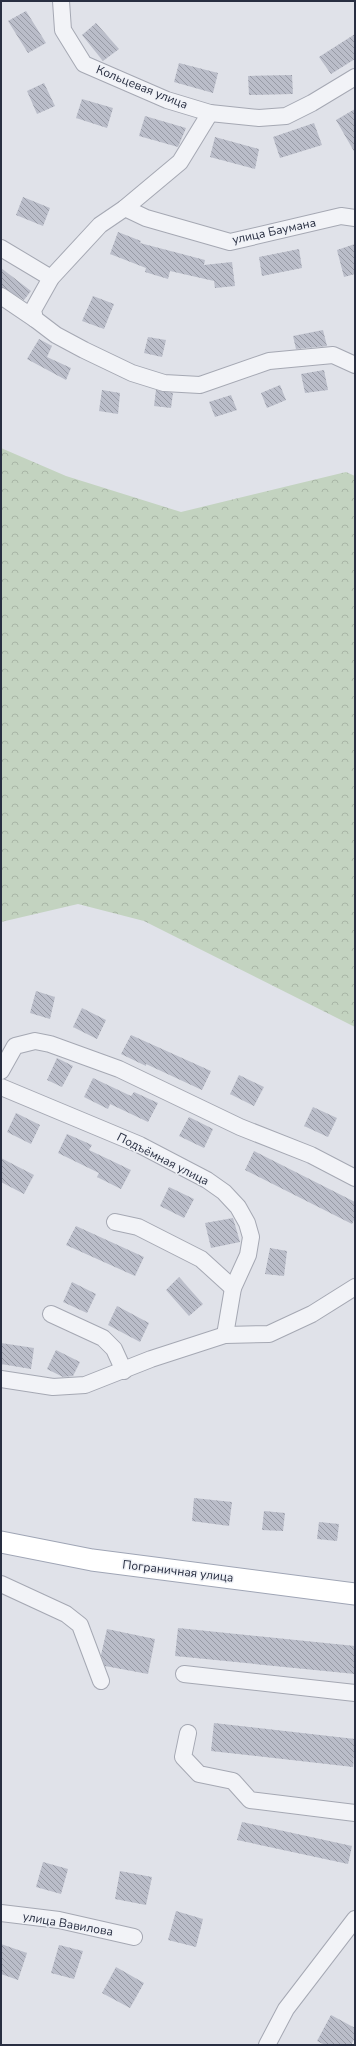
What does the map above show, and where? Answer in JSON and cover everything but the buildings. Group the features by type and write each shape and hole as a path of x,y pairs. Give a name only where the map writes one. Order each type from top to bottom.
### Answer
{"main road":[{"name":"Пограничная улица","path":"1,1542 92,1560 355,1594"}],"street":[{"name":"Кольцевая улица","path":"62,1 63,30 84,64 167,100 210,113 259,118 286,116 312,103 355,77"},
{"path":"35,319 33,310 51,278 100,225 125,208 180,162 210,113"},
{"name":"улица Баумана","path":"125,208 146,218 230,242 341,216 355,218"},
{"path":"1,248 51,278"},
{"path":"1,296 35,319 56,336 132,373 164,383 200,384 269,361 333,355 355,365"},
{"path":"1,1071 15,1046 35,1041 50,1044 119,1069 240,1127 311,1155 355,1178"},
{"name":"Подъёмная улица","path":"1,1087 140,1145 207,1180 224,1192 238,1207 251,1237 248,1256 233,1288 225,1335"},
{"path":"115,1222 138,1227 201,1259 233,1288"},
{"path":"1,1379 53,1387 85,1385 124,1371 151,1359 225,1335 269,1334 312,1314 355,1287"},
{"path":"51,1314 103,1338 114,1349 124,1371"},
{"path":"1,1584 66,1614 80,1625 101,1681"},
{"path":"184,1674 355,1694"},
{"path":"188,1732 183,1757 199,1774 233,1781 250,1800 355,1814"},
{"name":"улица Вавилова","path":"1,1913 59,1920 134,1937"},
{"path":"267,2045 286,2009 355,1919"}],"green space":[{"path":"1,448 66,476 181,512 346,472 355,476 355,1027 144,921 78,904 1,922"}]}
